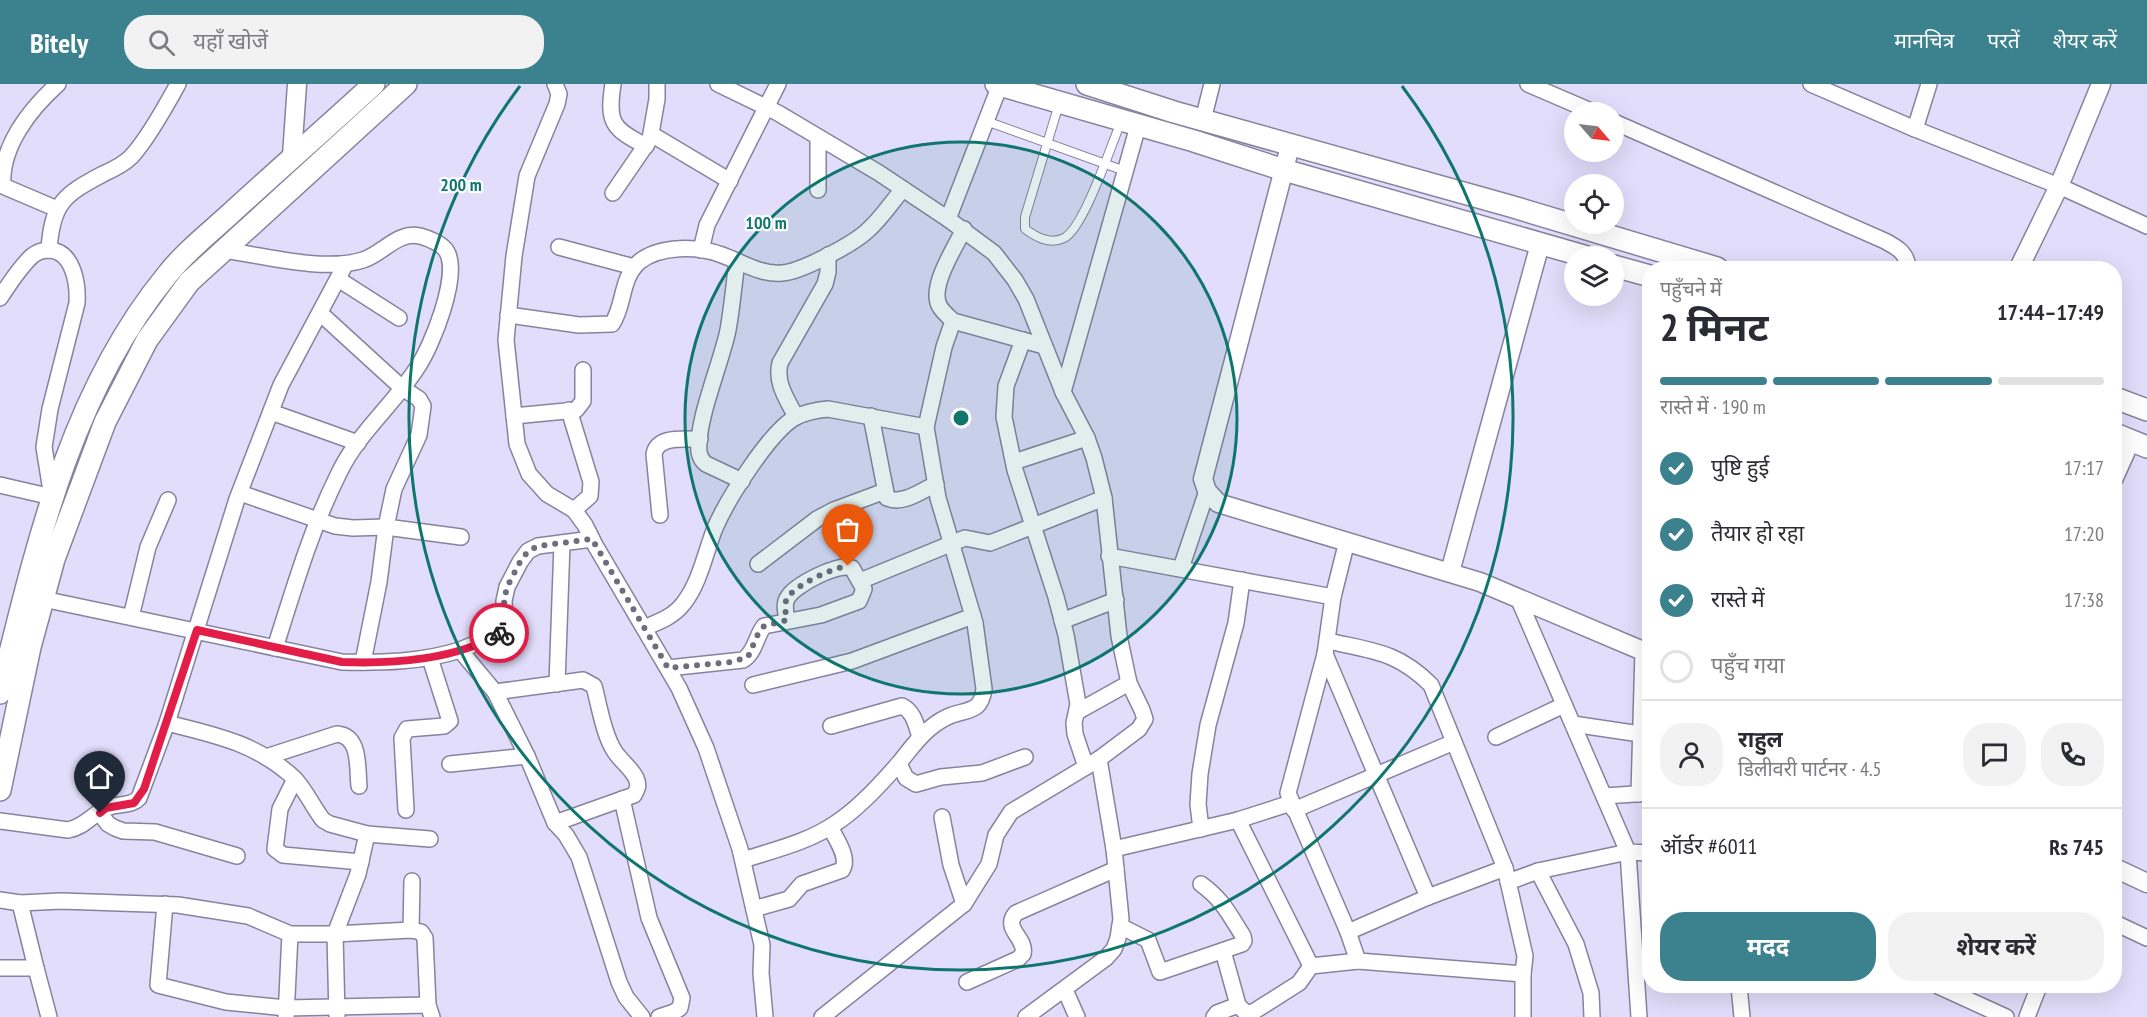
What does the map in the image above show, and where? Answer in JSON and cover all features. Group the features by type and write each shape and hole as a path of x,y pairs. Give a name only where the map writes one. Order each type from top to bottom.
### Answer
{"main road":[{"path":"0,693 30,572 52,496 93,395 119,341 142,306 169,272 292,156 374,84"},
{"path":"0,790 30,647 54,559 105,422 147,340 189,282 406,84"},
{"path":"1087,84 1290,146 1510,206 1694,261"},
{"path":"998,85 1194,141 1284,171 1564,251"},
{"path":"1624,269 1642,274"},
{"path":"2122,401 2147,410"}],"street":[{"path":"57,209 3,186 1,174 10,145 20,129 33,110 58,84"},
{"path":"49,250 51,227 57,209 82,185 130,158 162,112 178,84"},
{"path":"292,156 297,84"},
{"path":"613,84 611,113 615,126 624,135 648,140 730,181"},
{"path":"614,193 648,140 657,84"},
{"path":"718,84 768,108 903,189 994,253 1015,280 1026,299 1063,392 1087,438 1104,498 1119,636 1129,684 1142,710 1144,724 1092,763 1011,812 996,835 989,864 964,904 822,1017"},
{"path":"701,250 707,225 768,108 778,84"},
{"path":"1203,120 1212,84"},
{"path":"1528,84 1570,102"},
{"path":"1811,84 1826,87 1915,129 2059,186 2147,226"},
{"path":"1915,129 1929,84"},
{"path":"2022,261 2059,186 2101,84"},
{"path":"948,219 998,85"},
{"path":"560,87 557,104 527,176 514,256 506,340 517,444 529,474 547,494 574,510 680,688 706,748 742,860 762,945 761,973 765,1017"},
{"path":"1063,392 1125,171 1130,124"},
{"path":"1624,126 1885,241 1900,249 1907,261"},
{"path":"818,137 818,190"},
{"path":"1290,146 1203,479 1207,491 1218,503 1450,572 1642,650"},
{"path":"508,315 579,325 612,324 625,285 634,267 651,255 672,249 701,250 720,254 764,272 796,271 866,232 903,189"},
{"path":"964,230 938,282 935,294 939,307 952,321 1044,346"},
{"path":"224,250 322,265 345,265 366,259 398,239 410,236 421,237 443,246 448,253 450,263 448,294 418,367 345,459 316,521 275,648"},
{"path":"1450,572 1540,244"},
{"path":"558,247 634,267"},
{"path":"0,298 32,256 43,250 55,250 66,259 75,274 78,291 77,303 50,410 44,447 52,496 0,485"},
{"path":"796,417 780,386 778,373 780,363 825,284 828,255"},
{"path":"737,261 728,330 705,411 699,452 706,464 742,481"},
{"path":"0,821 68,830 78,828 106,808 134,803 139,798 167,723 240,493 281,385 345,265"},
{"path":"338,279 399,318"},
{"path":"320,313 401,387 419,399 423,406 419,435 394,489 363,662"},
{"path":"742,860 813,836 830,827 858,806 899,764 920,737 940,720 971,710 982,698 984,689 973,616 936,484 926,427 952,321"},
{"path":"1023,340 1006,386 1004,417 1032,526 1062,621 1077,691 1075,734 1092,763 1114,849 1120,926 1114,949 1106,958 1026,1017"},
{"path":"514,416 576,410 583,401 583,370"},
{"path":"644,628 670,616 682,606 689,596 716,525 742,481 780,429 796,417 828,409 926,427"},
{"path":"569,410 591,482 590,496 574,510"},
{"path":"271,412 358,443"},
{"path":"871,416 887,498 900,501 936,484"},
{"path":"1014,462 1087,438"},
{"path":"660,515 655,448 665,441 700,439"},
{"path":"2122,461 2131,440"},
{"path":"1181,568 1207,491"},
{"path":"758,564 817,519 834,510 885,492"},
{"path":"240,493 316,521 353,528 386,527 461,537"},
{"path":"860,581 965,538 990,543 1104,498"},
{"path":"131,617 148,547 168,500"},
{"path":"43,599 342,662 430,658 460,650 503,630 507,587 528,551 538,546 592,539"},
{"path":"1347,541 1333,597 1327,647 1288,793 1348,932 1358,961"},
{"path":"557,684 562,543"},
{"path":"1109,556 1333,597"},
{"path":"668,668 743,660 748,657 764,626 827,613 859,601 864,589 852,568 848,566 830,570 789,595 785,610 787,620"},
{"path":"1201,829 1198,804 1200,774 1208,725 1236,623 1242,580"},
{"path":"1518,598 1628,852 1639,1017"},
{"path":"1062,621 1116,600"},
{"path":"753,685 852,661 973,616"},
{"path":"1327,647 1390,655 1415,669 1431,685 1507,875 1525,956 1522,974 1523,1017"},
{"path":"1327,647 1376,775 1428,897"},
{"path":"460,650 495,692 527,756 555,823 566,835 579,857 619,982 626,997 642,1017"},
{"path":"406,810 402,738 404,733 407,729 444,726 450,721 430,658"},
{"path":"495,692 584,680 594,686 610,743 638,783 634,795 555,823"},
{"path":"1077,712 1129,684"},
{"path":"1496,737 1564,705"},
{"path":"831,726 902,706 908,709 913,716 920,737"},
{"path":"1642,707 1640,734 1642,764"},
{"path":"167,723 233,740 266,757 295,779 323,820 330,824 367,834 430,839"},
{"path":"1573,724 1640,734"},
{"path":"266,757 337,734 343,735 350,738 354,746 359,786"},
{"path":"1114,849 1293,806 1376,775 1454,742"},
{"path":"450,764 527,756"},
{"path":"899,764 906,778 916,784 941,777 982,773 1025,757"},
{"path":"295,779 280,809 275,849 283,855 360,862"},
{"path":"1604,796 1642,793"},
{"path":"621,800 649,918 682,998 680,1008 659,1017"},
{"path":"100,813 108,824 123,831 155,832 237,856"},
{"path":"942,817 951,865 964,904"},
{"path":"1238,820 1311,966"},
{"path":"754,909 789,900 802,884 842,870 845,866 845,859 830,827"},
{"path":"337,1012 335,934 358,874 367,834"},
{"path":"1348,932 1428,897 1507,875 1538,872 1628,852 1642,853"},
{"path":"967,982 1018,959 1023,954 1023,944 1011,926 1011,920 1016,913 1116,869"},
{"path":"2122,871 2147,882"},
{"path":"1538,872 1576,944 1591,993 1592,1017"},
{"path":"411,930 412,881"},
{"path":"1120,926 1148,940 1160,972 1242,944 1244,936 1217,896 1201,884"},
{"path":"0,900 20,903 61,901 165,904 178,905 248,916 290,934 411,930 421,932 425,938 430,1011 286,1013 241,1010 226,1002 158,985 165,904"},
{"path":"20,903 49,1017"},
{"path":"2122,926 2147,938"},
{"path":"286,1013 290,934"},
{"path":"1223,951 1238,1005 1246,1013 1253,1012 1299,984 1311,966"},
{"path":"1311,966 1358,961 1522,974"},
{"path":"0,968 36,968"},
{"path":"1065,990 1077,1017"},
{"path":"1740,993 1745,1015"},
{"path":"1953,993 2006,1017"},
{"path":"2026,1017 2036,993"},
{"path":"1214,1017 1217,1013 1238,1005"}],"lane":[{"path":"1059,103 1025,217 1025,229 1042,239 1055,241 1065,238 1073,230 1083,214 1104,164 1130,124"},
{"path":"986,121 1125,171"}],"way so far":[{"path":"499,633 503,630 505,620 504,601 507,587 528,551 538,546 592,539 668,668 743,660 748,657 764,626 787,620 786,601 792,591 830,570 848,566"}],"route":[{"path":"100,813 106,808 134,803 144,789 197,630 342,662 438,657 499,633"}]}
